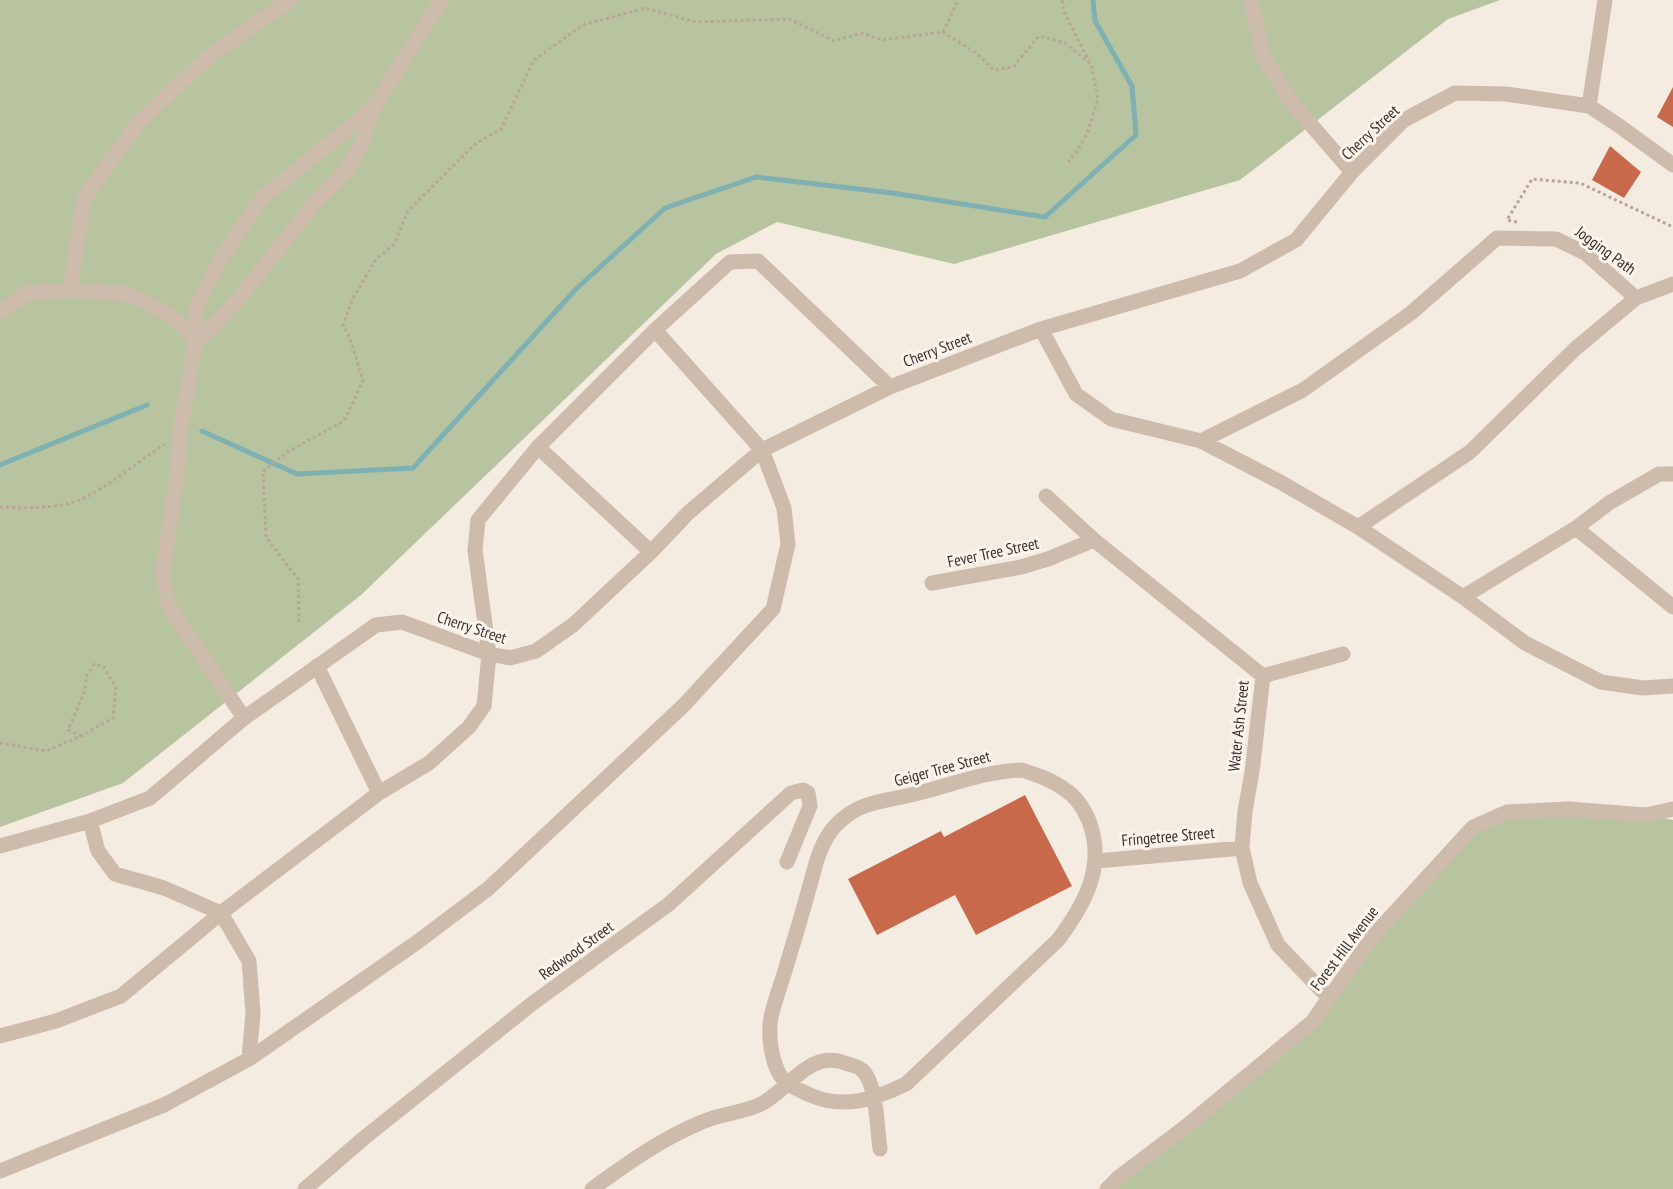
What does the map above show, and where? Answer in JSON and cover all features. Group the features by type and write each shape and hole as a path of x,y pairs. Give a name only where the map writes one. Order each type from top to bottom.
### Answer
{"street":[{"path":"70,290 84,198 139,122 208,57 290,0"},
{"path":"196,339 209,330 242,296 316,201 345,171 360,148 374,107 441,0"},
{"path":"1251,0 1263,56 1292,104 1352,172"},
{"path":"1588,106 1605,0"},
{"name":"Cherry Street","path":"0,846 90,821 150,798 244,718 376,625 402,622 489,654 510,658 536,651 573,626 651,552 688,513 762,450 890,387 1041,329 1240,271 1296,240 1352,172 1404,120 1455,93 1506,94 1588,106 1618,124 1673,165"},
{"path":"244,718 168,605 163,573 178,465 179,436 196,339 196,309 223,255 262,198 374,107"},
{"path":"1201,441 1303,390 1412,313 1497,238 1556,239 1585,253 1636,298"},
{"path":"0,1036 56,1021 121,996 221,913 379,792 429,763 469,727 484,706 489,654 475,550 478,520 538,447 655,330 730,262 758,261 890,387"},
{"path":"1358,527 1470,452 1575,349 1636,298 1673,284"},
{"path":"0,312 27,293 70,290 130,294 171,316 196,339"},
{"path":"1041,329 1076,394 1111,419 1201,441 1282,483 1358,527 1463,597 1525,643 1601,682 1643,688 1673,686"},
{"path":"0,1171 164,1105 249,1059 416,943 489,888 683,706 773,609 788,544 784,508 762,450 655,330"},
{"path":"538,447 651,552"},
{"path":"1463,597 1576,528 1609,502 1659,474 1673,474"},
{"name":"Water Ash Street","path":"1046,496 1094,540 1263,676 1242,848 1250,883 1278,945 1329,998"},
{"path":"1576,528 1673,607"},
{"name":"Fever Tree Street","path":"932,583 1021,567 1048,559 1094,540"},
{"path":"1263,676 1343,654"},
{"path":"317,666 379,792"},
{"name":"Geiger Tree Street","path":"1022,770 1042,776 1066,789 1084,809 1092,829 1096,861 1087,893 1075,917 1058,940 906,1084 858,1103 840,1103 817,1098 788,1085 779,1074 773,1059 771,1018 822,845 832,828 847,815 867,805 915,795 997,771 1022,770"},
{"name":"Redwood Street","path":"305,1189 364,1138 533,1003 669,904 790,793 803,790 808,793 810,806 787,862"},
{"name":"Forest Hill Avenue","path":"1107,1189 1312,1022 1373,936 1473,827 1507,812 1568,809 1646,815 1673,809"},
{"path":"1646,815 1673,819"},
{"path":"90,821 98,851 115,874 165,888 221,913 249,961 253,1013 249,1059"},
{"name":"Fringetree Street","path":"1096,861 1242,848"},
{"path":"592,1189 646,1149 702,1122 760,1104 788,1085 799,1073 824,1061 840,1061 861,1068 870,1079 880,1149"}],"path":[{"path":"944,32 957,0"},
{"path":"1062,0 1064,12 1090,64 1098,99 1088,131 1078,150 1068,162"},
{"path":"299,622 298,579 266,537 263,471 289,451 344,422 363,381 350,338 343,325 352,300 376,259 394,244 408,211 475,144 501,129 534,60 583,25 645,8 696,22 789,19 834,41 861,33 882,40 944,32 976,53 994,69 1013,67 1039,36 1065,43 1090,64"},
{"path":"1518,222 1507,220 1532,179 1580,183 1673,227"},
{"path":"0,507 41,508 71,503 96,491 179,436"},
{"path":"0,743 46,750 81,736 113,718 116,688 103,666 93,663 86,677 85,691 68,730 81,736"}],"green space":[{"path":"0,0 1500,0 1448,19 1240,180 954,264 777,222 716,254 361,595 123,783 0,827"},
{"path":"1507,812 1646,815 1673,820 1673,1189 1107,1189 1312,1022 1373,936 1473,827"}],"building":[{"path":"1673,87 1673,127 1657,117"},
{"path":"1610,146 1641,172 1624,198 1592,180"},
{"path":"1025,795 1072,886 976,935 955,895 877,935 848,879 941,831 944,837"}],"waterway":[{"path":"202,431 297,474 413,468 576,289 665,208 756,177 892,193 1045,217 1136,135 1132,86 1095,21 1093,0"},
{"path":"0,465 147,405"}]}
